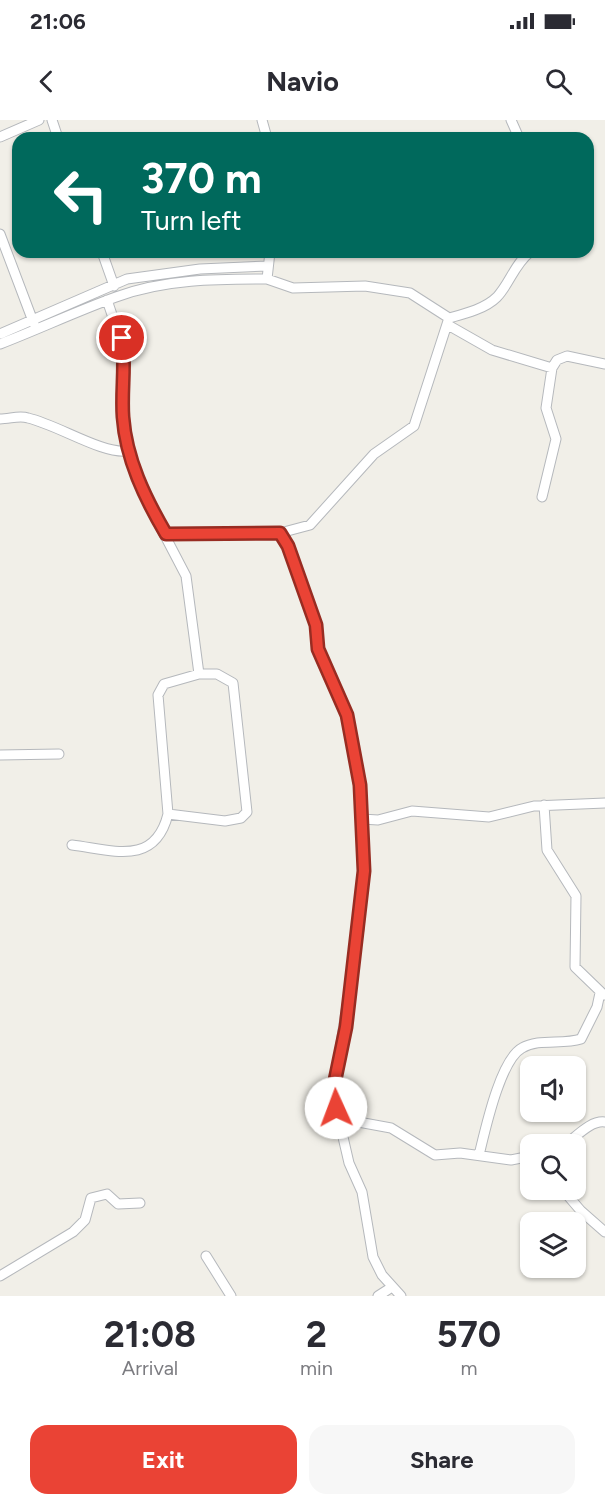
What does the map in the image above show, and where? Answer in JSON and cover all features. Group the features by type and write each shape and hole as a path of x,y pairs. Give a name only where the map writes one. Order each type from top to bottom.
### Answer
{"street":[{"path":"0,137 39,120"},
{"path":"0,234 36,329"},
{"path":"104,258 117,296"},
{"path":"267,279 269,258"},
{"path":"166,534 280,533 310,525 374,454 414,426 449,322 493,300 522,258"},
{"path":"0,334 114,283 149,275 200,269 267,266"},
{"path":"200,269 202,280"},
{"path":"0,344 117,296 155,286 202,280 267,279 293,288 365,286 410,293 492,350 552,368"},
{"path":"107,300 123,347 123,408 128,451 151,509 186,576 199,674"},
{"path":"542,497 556,439 546,408 552,368 557,360 567,356 605,364"},
{"path":"0,419 27,417 67,430 110,451 128,451"},
{"path":"280,533 288,546 316,625 318,649 347,715 360,785 364,871 359,929 346,1027 334,1085 339,1122 349,1163 362,1192 373,1257 392,1287 401,1296"},
{"path":"72,845 137,852 148,847 165,826 168,814 158,695 164,684 199,674 217,674 233,683 247,812 241,818 225,821 168,814"},
{"path":"0,755 59,754"},
{"path":"362,819 378,820 412,812 489,817 544,806 605,802"},
{"path":"479,1155 494,1097 515,1053 523,1047 540,1043 581,1039 602,994 575,967 576,896 547,850 544,806"},
{"path":"339,1122 353,1121 391,1128 435,1155 479,1155 511,1160 520,1158"},
{"path":"580,1134 598,1121 605,1122"},
{"path":"0,1276 73,1232 85,1220 91,1198 107,1194 118,1204 140,1203"},
{"path":"572,1200 605,1232"},
{"path":"206,1256 231,1296"},
{"path":"378,1296 392,1287"}],"route":[{"path":"122,338 123,419 128,451 151,509 166,534 234,531 280,533 288,546 316,625 318,649 347,715 360,785 364,871 346,1027 334,1085 336,1108"}]}
